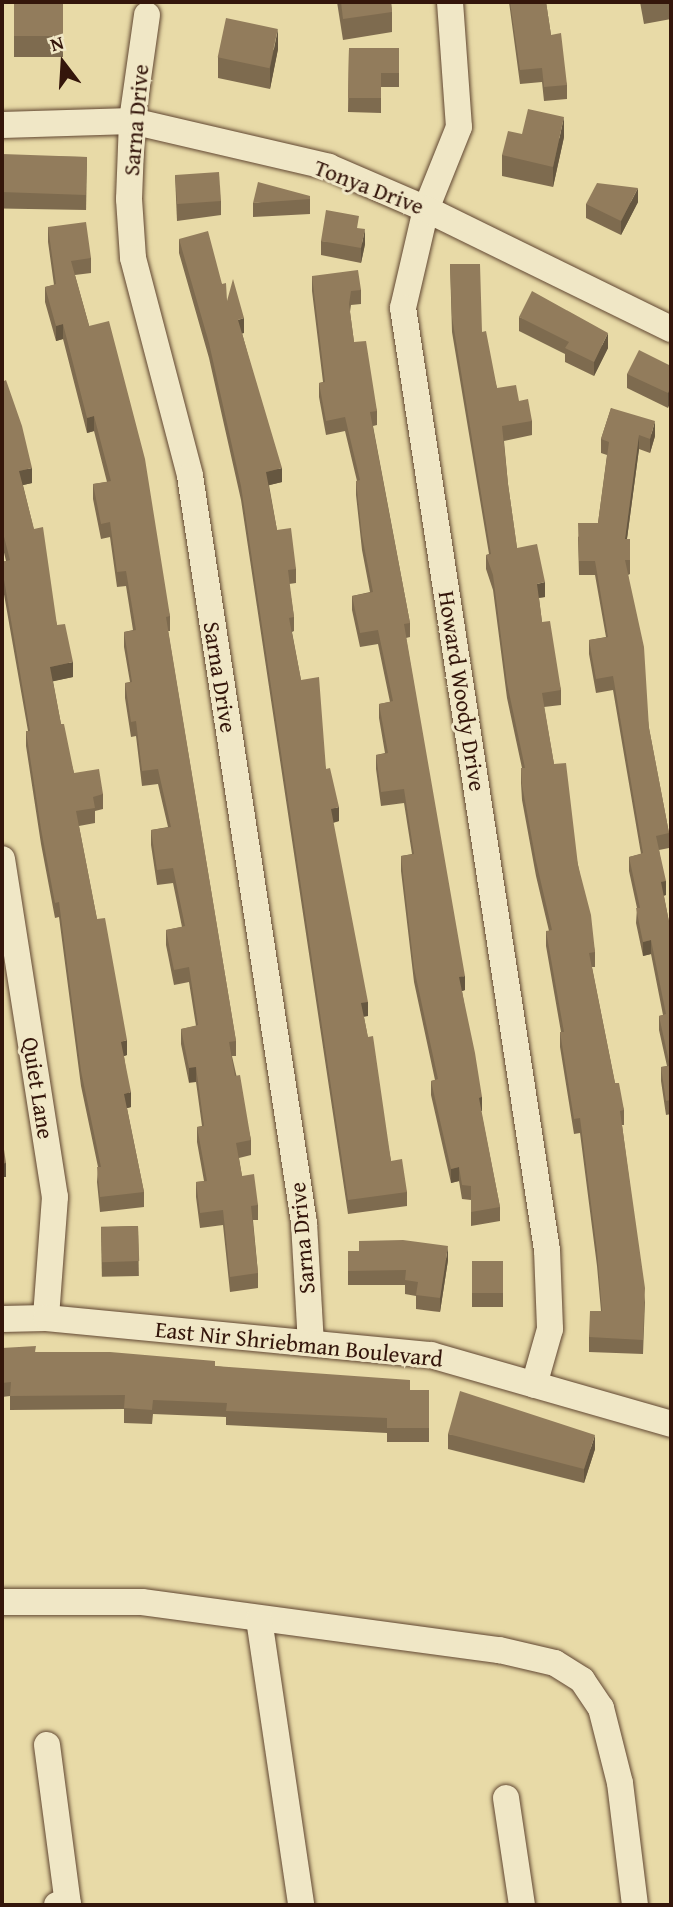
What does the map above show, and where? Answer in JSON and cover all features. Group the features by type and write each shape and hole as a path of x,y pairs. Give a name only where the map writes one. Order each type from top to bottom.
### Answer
{"street":[{"name":"Howard Woody Drive","path":"450,2 459,127 426,209 403,308 547,1250 550,1329 534,1385"},
{"name":"Sarna Drive","path":"148,15 132,121 129,199 133,258 190,476 304,1223 311,1343"},
{"name":"Tonya Drive","path":"2,125 132,121 328,167 426,209 671,329"},
{"name":"Quiet Lane","path":"2,859 55,1197 46,1318"},
{"name":"East Nir Shriebman Boulevard","path":"2,1319 46,1318 431,1355 671,1424"},
{"path":"2,1602 142,1602 499,1650 555,1663 582,1680 601,1708 620,1783 635,1905"},
{"path":"259,1619 301,1905"},
{"path":"47,1745 64,1905"},
{"path":"506,1798 522,1905"}],"building":[{"path":"14,2 63,2 63,36 14,36"},
{"path":"341,2 391,2 392,12 343,19"},
{"path":"510,2 546,2 551,35 561,33 567,85 544,87 542,68 520,70"},
{"path":"226,18 278,29 270,68 218,57"},
{"path":"349,48 399,48 399,73 381,73 381,98 348,98"},
{"path":"528,109 564,117 553,167 502,155 508,131 522,134"},
{"path":"2,154 87,157 86,195 2,192"},
{"path":"219,172 221,201 177,204 175,175"},
{"path":"258,182 310,196 310,199 253,203"},
{"path":"597,183 638,188 621,221 586,204"},
{"path":"326,210 359,216 357,228 365,229 361,248 321,241"},
{"path":"86,222 91,258 71,261 89,326 109,321 145,459 170,616 166,617 236,1041 229,1042 235,1076 240,1075 251,1140 236,1143 242,1176 254,1174 258,1205 251,1206 258,1273 230,1277 223,1210 200,1213 196,1182 207,1181 197,1127 204,1126 196,1067 189,1068 181,1029 198,1025 189,967 174,970 166,930 185,926 173,868 157,870 151,830 171,827 158,769 142,771 136,721 131,722 125,683 132,682 124,632 136,630 126,571 117,572 110,522 101,524 93,484 111,481 94,416 87,418 63,324 56,326 45,287 56,284 48,227"},
{"path":"208,231 222,284 226,283 227,301 233,279 244,318 238,320 282,468 266,472 277,530 291,528 296,569 288,570 294,617 289,618 301,680 319,677 326,769 330,768 339,807 331,809 368,1002 361,1003 368,1037 373,1036 391,1161 402,1159 407,1192 348,1200 241,486 209,343 179,239"},
{"path":"450,264 480,264 482,332 486,331 497,388 516,385 519,401 528,399 532,421 502,426 508,484 517,548 537,544 545,582 537,584 542,622 550,621 561,690 542,693 554,764 566,763 578,865 591,915 595,952 589,953 615,1083 619,1083 624,1110 620,1111 645,1288 643,1340 589,1337 590,1311 602,1311 580,1118 574,1119 560,1032 564,1032 546,931 552,930 522,785 521,768 525,768 507,683 493,575 486,555 491,554 452,317"},
{"path":"358,270 361,290 351,291 349,304 354,342 366,341 377,411 370,412 410,623 404,624 465,976 459,977 475,1053 482,1097 479,1098 500,1207 471,1212 471,1186 462,1185 459,1167 451,1169 431,1081 438,1079 414,968 401,856 414,854 404,789 381,792 376,755 388,753 379,704 393,701 378,630 360,633 352,596 373,592 362,536 356,481 360,480 345,417 326,421 319,383 325,382 312,276"},
{"path":"532,291 608,333 594,362 565,348 569,342 519,317"},
{"path":"639,350 671,366 671,387 668,393 627,374"},
{"path":"6,380 22,426 32,468 19,471 34,529 43,527 57,625 65,624 73,662 50,667 61,724 64,724 74,773 99,769 103,794 93,797 95,808 76,811 97,919 105,918 127,1040 121,1042 131,1092 124,1094 144,1192 100,1197 97,1167 101,1167 81,1071 59,902 55,903 41,829 26,731 30,731 2,568 2,562 10,560 2,529 2,382"},
{"path":"611,408 655,421 650,439 639,435 625,539 630,539 630,560 625,560 644,647 649,728 669,833 656,836 666,881 661,882 671,932 671,1100 666,1101 661,1067 670,1066 659,1016 666,1014 651,940 643,942 636,908 640,908 629,857 643,853 613,676 596,679 589,640 608,637 595,561 579,561 578,523 598,523 609,442 601,439"},
{"path":"2,1136 6,1163 2,1164"},
{"path":"138,1226 139,1261 102,1262 101,1227"},
{"path":"403,1240 448,1246 440,1298 416,1295 418,1282 405,1280 406,1270 348,1271 348,1251 359,1251 359,1241"},
{"path":"472,1261 503,1261 503,1293 472,1293"},
{"path":"36,1346 35,1352 110,1352 215,1361 215,1366 410,1380 410,1390 429,1390 429,1428 387,1428 387,1418 226,1411 227,1403 153,1400 152,1410 124,1408 125,1395 10,1396 11,1382 2,1383 2,1348"},
{"path":"460,1391 595,1435 584,1469 448,1434"}]}
